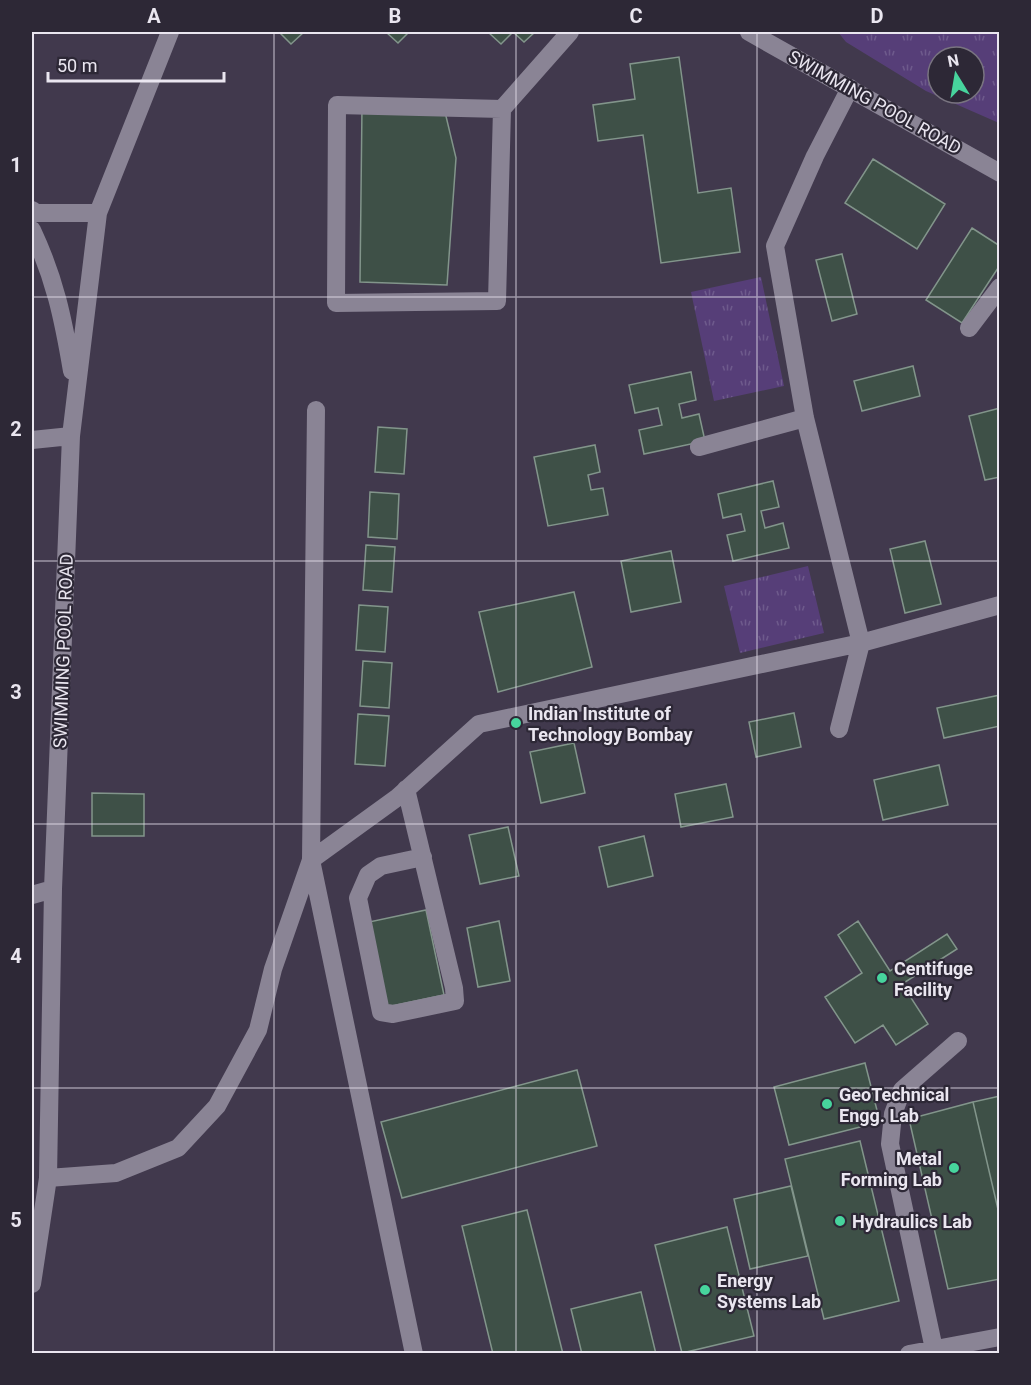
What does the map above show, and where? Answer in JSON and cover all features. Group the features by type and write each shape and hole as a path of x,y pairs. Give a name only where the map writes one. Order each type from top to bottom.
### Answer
{"lane":[{"name":"SWIMMING POOL ROAD","path":"32,1284 48,1178 53,889 71,435 75,394 98,213 170,32"},
{"path":"502,109 337,105 336,303 497,301 502,109 570,32"},
{"name":"SWIMMING POOL ROAD","path":"750,32 999,174"},
{"path":"839,729 861,643 805,418 775,246 815,156 850,88"},
{"path":"32,210 36,213 98,213"},
{"path":"32,230 47,263 62,310 75,394"},
{"path":"969,328 999,287"},
{"path":"316,410 311,861 414,1353"},
{"path":"699,447 805,418"},
{"path":"32,440 71,435"},
{"path":"48,1178 116,1173 178,1148 217,1107 258,1030 273,969 311,861 406,789 479,724 861,643 999,605"},
{"path":"406,789 423,857 454,988 455,1001 393,1014 381,1012 358,898 368,875 381,866 423,857"},
{"path":"32,895 53,889"},
{"path":"934,1349 890,1144 893,1114 902,1090 958,1041"},
{"path":"909,1353 999,1337"}],"shaded area":[{"name":"Indian Institute of Technology Bombay","path":"32,32 999,32 999,1353 32,1353"}],"green space":[{"path":"838,32 999,32 999,123 958,105 986,105 986,45 926,45 926,91 846,42"},
{"path":"761,277 784,386 714,401 691,292"},
{"path":"808,566 824,633 740,653 724,586"}],"building":[{"path":"279,32 304,32 291,44"},
{"path":"386,32 409,32 398,43"},
{"path":"488,32 513,32 501,44"},
{"path":"513,32 535,32 524,42"},
{"path":"679,57 698,193 731,188 740,252 661,263 643,135 598,141 593,105 635,99 630,64"},
{"path":"362,106 445,112 456,158 447,285 360,282"},
{"path":"873,159 945,204 917,249 845,203"},
{"path":"972,228 1000,246 1000,265 962,323 926,300"},
{"path":"842,254 857,314 832,321 816,260"},
{"path":"913,366 920,396 862,411 854,381"},
{"path":"691,372 696,400 679,404 682,418 699,414 705,441 644,454 639,430 662,425 658,408 635,413 629,385"},
{"path":"1000,408 1000,477 985,480 969,416"},
{"path":"378,427 407,429 404,474 375,472"},
{"path":"595,445 600,472 588,475 591,490 603,488 608,515 548,526 534,457"},
{"path":"773,481 779,507 761,511 765,528 783,523 789,548 733,561 727,535 745,531 741,514 723,518 718,494"},
{"path":"370,492 399,494 397,539 368,537"},
{"path":"925,541 941,604 905,613 890,549"},
{"path":"366,545 395,547 392,592 363,590"},
{"path":"671,551 681,602 631,612 621,561"},
{"path":"574,592 592,667 498,692 479,612"},
{"path":"359,605 388,607 385,652 356,650"},
{"path":"363,661 392,663 389,708 360,706"},
{"path":"1000,695 1000,726 944,738 937,708"},
{"path":"794,713 801,747 756,757 749,722"},
{"path":"358,714 389,716 385,766 355,764"},
{"path":"574,743 585,793 541,803 530,752"},
{"path":"939,765 948,805 883,820 874,780"},
{"path":"726,784 733,817 681,827 675,794"},
{"path":"92,793 144,794 144,836 92,836"},
{"path":"508,827 519,876 480,884 469,835"},
{"path":"644,836 653,876 608,887 599,847"},
{"path":"426,910 444,995 387,1007 369,922"},
{"path":"499,921 510,981 478,987 467,928"},
{"name":"Centifuge Facility","path":"858,921 890,971 947,934 957,949 902,984 928,1024 896,1045 883,1025 855,1043 825,997 862,973 838,935"},
{"name":"GeoTechnical Engg. Lab","path":"865,1063 880,1122 789,1145 774,1087"},
{"path":"577,1070 597,1146 402,1198 381,1122"},
{"path":"1000,1096 1000,1218 973,1102"},
{"name":"Metal Forming Lab","path":"973,1102 1000,1218 1000,1279 948,1289 909,1119"},
{"name":"Hydraulics Lab","path":"860,1141 899,1301 824,1319 785,1159"},
{"path":"791,1186 808,1256 750,1269 734,1199"},
{"path":"527,1210 563,1354 493,1354 462,1226"},
{"name":"Energy Systems Lab","path":"727,1227 754,1336 682,1353 655,1245"},
{"path":"641,1292 656,1354 582,1354 571,1309"}],"place":[{"name":"Indian Institute of Technology Bombay","path":"516,723"},
{"name":"Centifuge Facility","path":"882,978"},
{"name":"GeoTechnical Engg. Lab","path":"827,1104"},
{"name":"Metal Forming Lab","path":"954,1168"},
{"name":"Hydraulics Lab","path":"840,1221"},
{"name":"Energy Systems Lab","path":"705,1290"}]}
